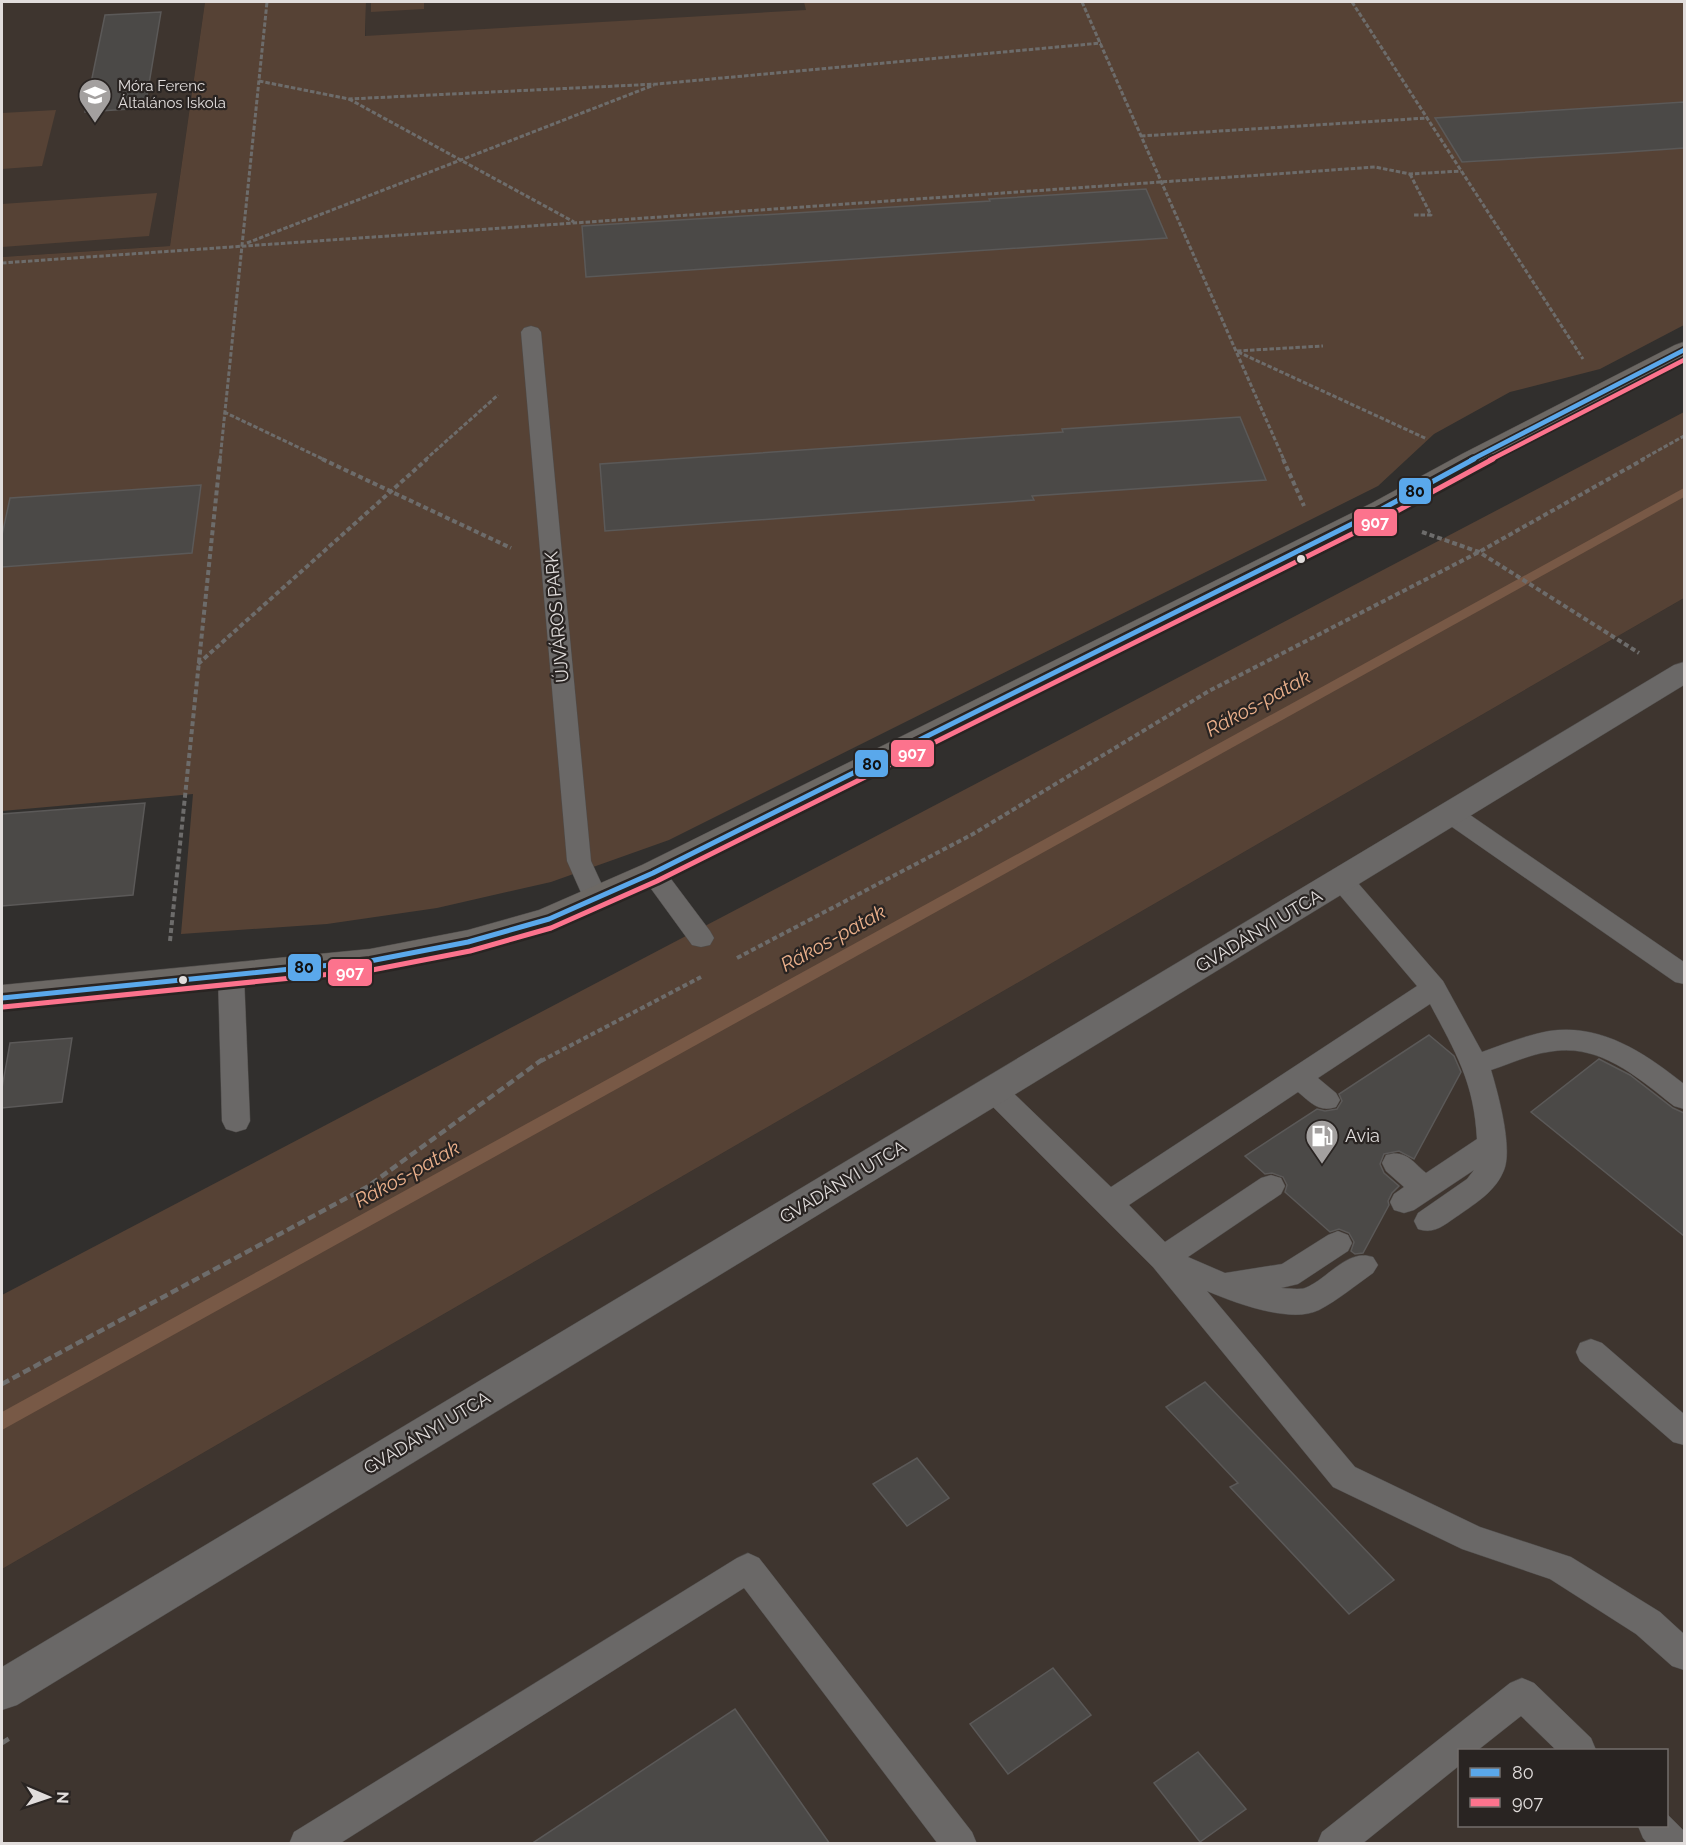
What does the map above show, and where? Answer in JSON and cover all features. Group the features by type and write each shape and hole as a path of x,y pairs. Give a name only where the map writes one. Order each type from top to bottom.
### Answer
{"street":[{"path":"2,998 370,961 468,942 549,919 653,873 1319,541 1684,350"},
{"name":"GVADÁNYI UTCA","path":"2,1690 1680,675"}],"lane":[{"name":"ÚJVÁROS PARK","path":"531,332 579,861 596,900"},
{"path":"1451,814 1684,975"},
{"path":"653,873 701,938"},
{"path":"1342,881 1434,988 1476,1065 1489,1109 1491,1168 1477,1187 1428,1221"},
{"path":"231,976 236,1121"},
{"path":"1109,1203 1434,988"},
{"path":"1476,1065 1551,1041 1588,1040 1629,1056 1684,1100"},
{"path":"1300,1077 1326,1100"},
{"path":"994,1091 1109,1203 1162,1259 1344,1477 1473,1539 1560,1567 1648,1623 1684,1655"},
{"path":"1396,1163 1415,1195 1491,1144"},
{"path":"1162,1259 1270,1186"},
{"path":"1223,1285 1288,1275 1338,1243"},
{"path":"1162,1259 1265,1300 1309,1301 1363,1264"},
{"path":"1591,1352 1684,1432"},
{"path":"306,1844 748,1568 960,1844"},
{"path":"1334,1844 1522,1694 1578,1749"},
{"path":"1656,1827 1673,1844"}],"path":[{"path":"166,982 267,2"},
{"path":"1082,2 1319,541"},
{"path":"1352,2 1603,391"},
{"path":"259,81 349,99 657,84 1101,43"},
{"path":"242,245 657,84"},
{"path":"349,99 574,222"},
{"path":"1141,136 1428,118"},
{"path":"2,263 1375,167 1410,174 1461,171"},
{"path":"1410,174 1431,215 1414,215"},
{"path":"1236,351 1323,346"},
{"path":"1236,351 1471,460"},
{"path":"198,664 534,363"},
{"path":"224,412 553,568"},
{"path":"732,961 973,834 1209,691 1479,552 1684,436"},
{"path":"1479,552 1680,675"},
{"path":"2,1384 367,1187 543,1059 711,972"}],"shaded area":[{"name":"Móra Ferenc Általános Iskola","path":"2,2 205,2 170,246 2,257"},
{"path":"205,2 366,2 365,36 806,10 804,2 1684,2 1684,325 1600,369 1510,392 1434,434 1378,486 669,840 551,882 437,908 327,924 181,934 193,794 2,811 2,257 170,246"},
{"path":"366,2 953,2 365,74"},
{"path":"371,2 424,2 424,9 371,12"},
{"path":"56,110 42,166 2,169 2,113"},
{"path":"157,193 149,236 2,247 2,204"},
{"path":"1684,412 1684,598 2,1569 2,1295"},
{"path":"1684,598 1684,1843 2,1843 2,1569"}],"building":[{"path":"161,12 145,108 85,112 105,15"},
{"path":"1684,102 1684,148 1613,153 1462,162 1435,118"},
{"path":"1146,189 1167,238 586,277 582,226"},
{"path":"1240,417 1266,480 1032,496 1034,500 605,531 600,464 1063,432 1062,429"},
{"path":"201,485 192,553 2,567 2,535 10,498"},
{"path":"145,803 133,895 2,906 2,814"},
{"name":"Avia","path":"1429,1035 1454,1056 1461,1072 1414,1159 1399,1151 1384,1154 1380,1164 1384,1173 1399,1186 1392,1193 1388,1201 1389,1205 1363,1253 1355,1254 1351,1251 1354,1242 1349,1233 1339,1229 1330,1232 1285,1192 1287,1185 1283,1177 1272,1173 1265,1174 1245,1156 1317,1109 1325,1111 1337,1109 1342,1101 1339,1094"},
{"path":"72,1038 62,1102 2,1108 2,1088 10,1043"},
{"path":"1599,1059 1630,1075 1673,1108 1684,1113 1684,1236 1531,1112"},
{"path":"1205,1382 1394,1580 1349,1614 1230,1487 1238,1483 1166,1407"},
{"path":"917,1458 949,1498 907,1526 873,1484"},
{"path":"1053,1668 1091,1715 1008,1774 970,1724"},
{"path":"735,1709 830,1844 531,1844"},
{"path":"1198,1752 1246,1809 1200,1842 1154,1783"}],"waterway":[{"name":"Rákos-patak","path":"2,1422 1684,492"}],"transit line":[{"name":"80","path":"2,998 370,961 468,942 549,919 653,873 1382,509 1471,460 1684,350"},
{"name":"907","path":"3,1007 372,970 470,951 551,928 657,881 1386,517 1475,468 1684,360"}],"place":[{"name":"Móra Ferenc Általános Iskola","path":"95,124"},
{"name":"Avia","path":"1322,1165"}]}
